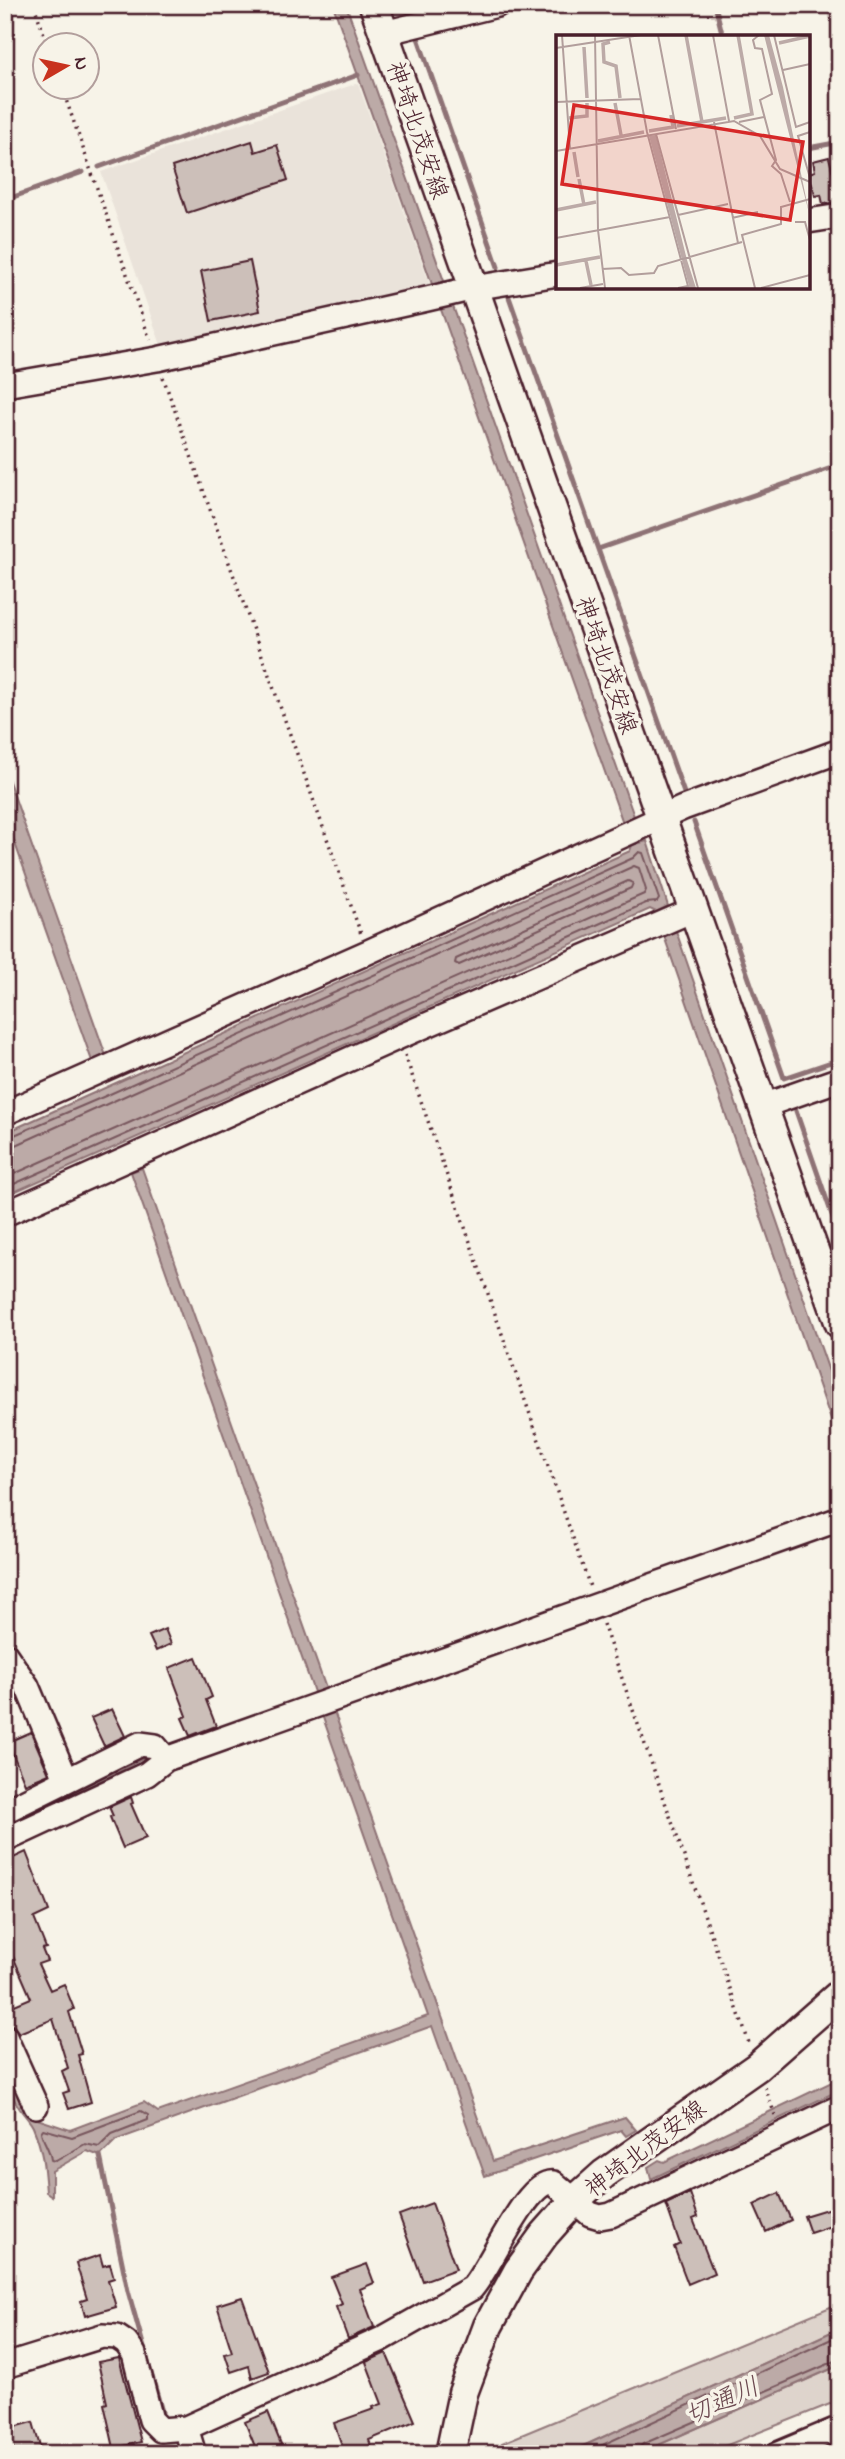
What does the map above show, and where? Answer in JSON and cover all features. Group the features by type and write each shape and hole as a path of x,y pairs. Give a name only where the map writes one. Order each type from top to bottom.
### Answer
{"main road":[{"name":"神埼北茂安線","path":"374,5 463,290 642,827 674,917 763,1106 840,1324"},
{"name":"神埼北茂安線","path":"450,2451 463,2393 488,2326 518,2271 544,2235 575,2200 604,2174 757,2067 840,1994"}],"street":[{"path":"383,33 497,5"},
{"path":"810,221 840,216"},
{"path":"5,385 157,359 463,290 556,274"},
{"path":"5,1113 642,827 840,751"},
{"path":"5,1214 674,917"},
{"path":"763,1106 840,1079"},
{"path":"5,1840 147,1773 166,1759 840,1519"},
{"path":"5,1654 27,1686 66,1780"},
{"path":"5,1811 139,1744 155,1746 166,1759"},
{"path":"5,2037 36,2106"},
{"path":"5,2366 102,2336 117,2337 126,2343 134,2354 151,2420 161,2430 187,2446 472,2288 482,2277 517,2214 542,2184 554,2183 590,2214 600,2217 611,2215 840,2107"},
{"path":"778,2454 840,2428"}],"path":[{"path":"34,5 43,32"},
{"path":"67,102 368,952"},
{"path":"399,1037 778,2122"}],"shaded area":[{"path":"358,83 432,290 162,348 101,172"},
{"path":"840,2303 840,2328 566,2454 510,2454 502,2443"},
{"path":"840,2365 840,2400 705,2454 638,2454"}],"water":[{"path":"333,5 346,5 635,819 623,823"},
{"path":"5,770 106,1056 92,1061 5,815"},
{"path":"647,841 668,906 656,912 650,909 5,1196 5,1133 630,851 632,845"},
{"path":"675,928 840,1403 840,1446 663,933"},
{"path":"142,1168 493,2161 625,2117 636,2130 626,2136 621,2130 485,2176 432,2026 116,2140 100,2156 87,2151 52,2171 52,2196 46,2192 39,2144 33,2127 16,2104 11,2092 5,2062 31,2117 70,2130 144,2102 158,2112 428,2016 131,1172"},
{"path":"840,2078 840,2090 651,2179 648,2167 659,2160 664,2162"},
{"name":"切通川","path":"840,2328 840,2365 638,2454 566,2454"}],"building":[{"path":"252,141 255,152 277,145 288,180 187,213 172,167"},
{"path":"829,157 840,202 823,204 821,195 815,196 810,177 810,173 815,171 813,161"},
{"path":"250,261 260,311 211,321 201,271"},
{"path":"165,1629 171,1644 156,1651 149,1636"},
{"path":"196,1657 212,1697 206,1700 216,1726 190,1736 182,1718 187,1716 169,1668"},
{"path":"112,1709 125,1736 104,1746 91,1718"},
{"path":"31,1732 49,1774 25,1784 8,1742"},
{"path":"131,1797 131,1804 146,1838 123,1848 110,1817 113,1816 109,1807"},
{"path":"26,1852 49,1911 34,1918 46,1948 42,1949 47,1961 38,1964 50,1990 64,1984 74,2009 69,2012 82,2054 78,2055 91,2102 69,2109 63,2093 69,2091 62,2071 68,2068 53,2019 19,2033 14,2026 5,2022 5,2009 31,1998 5,1938 5,1867 13,1864 11,1859"},
{"path":"690,2193 698,2217 693,2219 714,2273 688,2284 674,2247 680,2244 666,2204"},
{"path":"779,2193 791,2220 766,2232 754,2205"},
{"path":"432,2203 456,2269 423,2281 399,2215"},
{"path":"840,2205 840,2223 810,2233 804,2216"},
{"path":"100,2255 103,2266 110,2264 114,2278 108,2280 116,2307 85,2316 81,2301 87,2299 76,2263"},
{"path":"367,2264 374,2283 360,2289 374,2327 348,2339 336,2307 342,2304 331,2277"},
{"path":"242,2297 269,2372 252,2378 249,2366 231,2372 225,2354 232,2352 217,2305"},
{"path":"386,2353 415,2421 369,2440 374,2454 345,2454 334,2423 382,2404 366,2362"},
{"path":"119,2358 141,2442 114,2448 98,2362"},
{"path":"268,2412 285,2454 258,2454 245,2422"},
{"path":"33,2422 42,2454 15,2454 7,2429"}],"waterway":[{"path":"406,5 411,18"},
{"path":"715,5 722,35"},
{"path":"417,35 498,267"},
{"path":"99,167 358,75"},
{"path":"810,148 840,142"},
{"path":"5,200 83,172"},
{"path":"509,297 684,793"},
{"path":"598,549 840,465"},
{"path":"694,822 784,1078 840,1059"},
{"path":"796,1111 840,1238"},
{"path":"31,1816 143,1757"},
{"path":"100,2156 128,2291 162,2412"}]}
